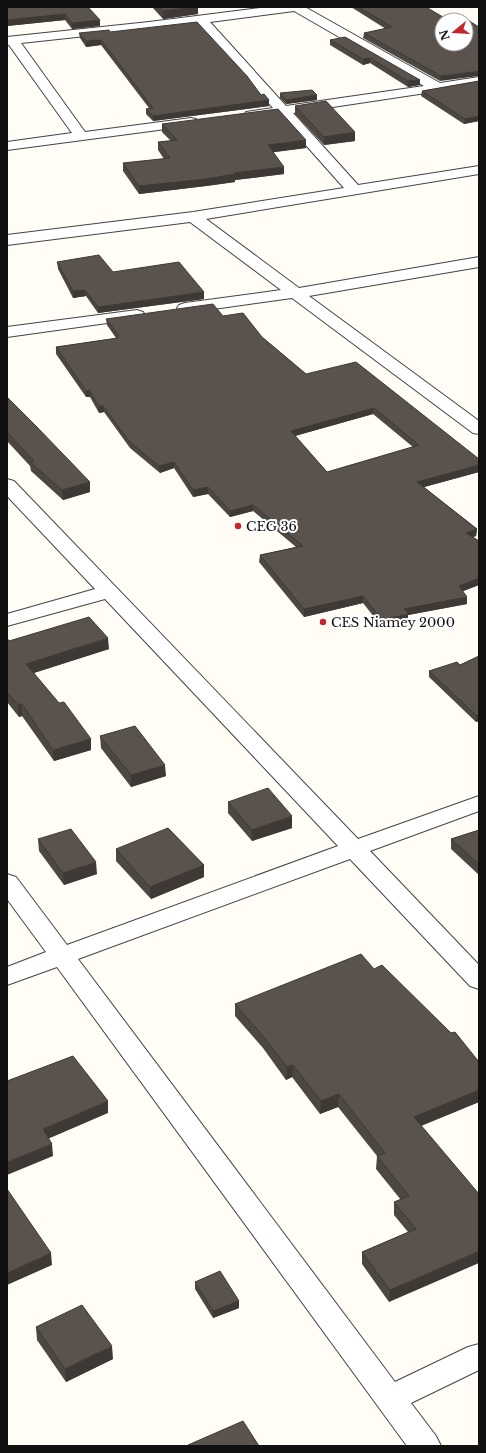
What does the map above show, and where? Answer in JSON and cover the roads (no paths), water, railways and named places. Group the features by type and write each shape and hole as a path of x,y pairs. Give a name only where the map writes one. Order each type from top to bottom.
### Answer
{"street":[{"path":"10,41 201,20 296,7 438,88"},
{"path":"201,20 355,191"},
{"path":"10,41 81,136"},
{"path":"237,116 479,81"},
{"path":"7,146 206,120"},
{"path":"7,240 193,217 479,170"},
{"path":"193,217 479,429"},
{"path":"7,332 296,293 479,262"},
{"path":"7,486 479,980"},
{"path":"7,620 108,592"},
{"path":"7,976 479,803"},
{"path":"7,882 425,1446"},
{"path":"390,1399 479,1356"}],"place":[{"name":"CEG 36","path":"238,526"},
{"name":"CES Niamey 2000","path":"323,622"}]}
